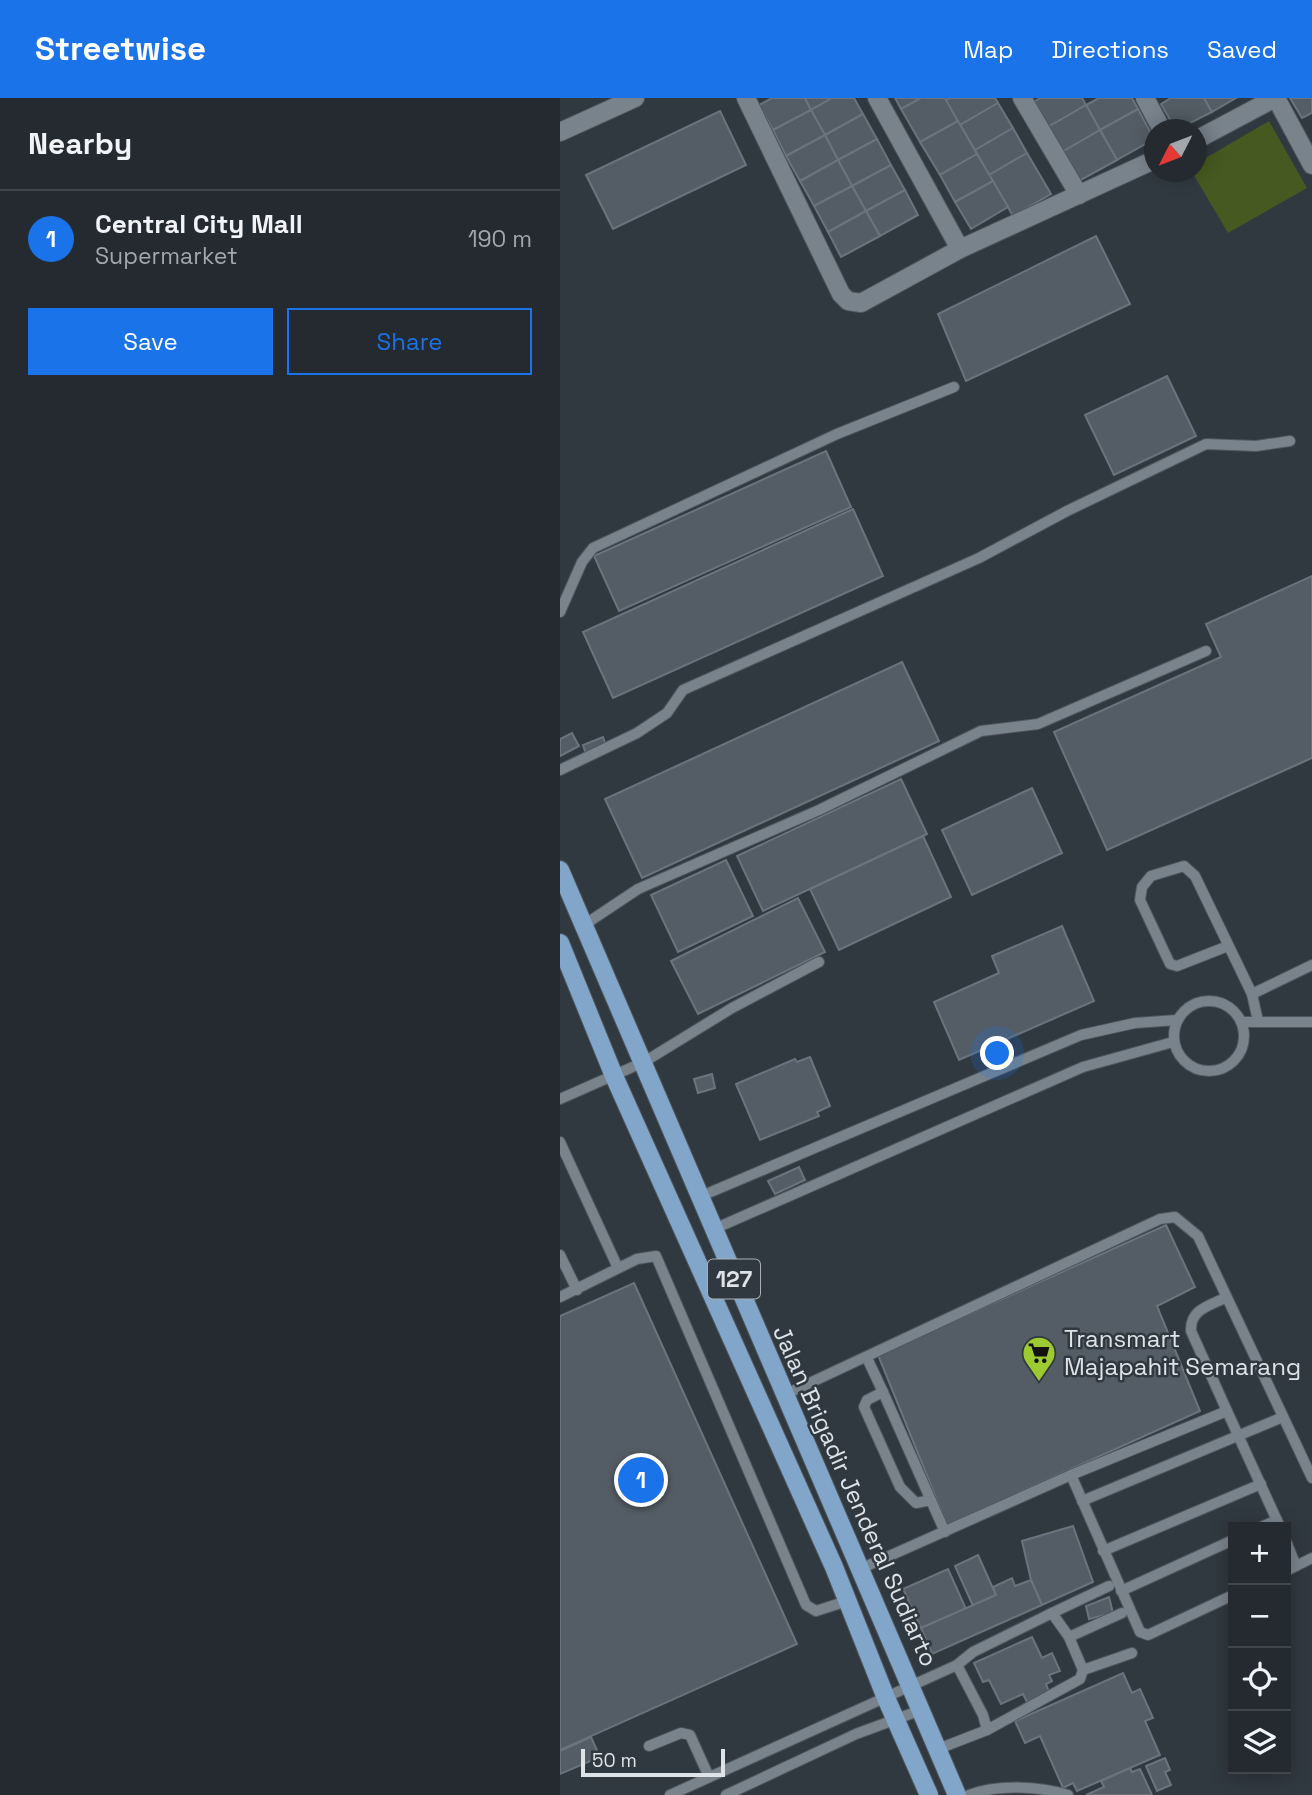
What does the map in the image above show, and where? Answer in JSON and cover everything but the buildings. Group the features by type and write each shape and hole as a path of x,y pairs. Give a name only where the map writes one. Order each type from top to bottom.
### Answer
{"main road":[{"name":"Jalan Brigadir Jenderal Sudiarto","path":"560,870 957,1795"},
{"name":"Jalan Brigadir Jenderal Sudiarto","path":"560,943 614,1076 847,1601 895,1721 929,1795"}],"street":[{"path":"560,132 635,98"},
{"path":"746,98 841,294 848,301 861,303 960,249 1144,165"},
{"path":"877,98 960,249"},
{"path":"1022,98 1079,195"},
{"path":"1145,98 1156,119"},
{"path":"1207,134 1275,98 1312,165"}],"lane":[{"path":"560,612 583,562 593,548 837,434 954,387"},
{"path":"560,770 637,733 667,713 683,690 979,558 1170,460 1206,444 1256,446 1290,441"},
{"path":"584,925 638,889 820,810 981,731 1038,724 1116,693 1206,651"},
{"path":"1228,946 1177,965 1170,964 1140,900 1142,887 1151,876 1184,866 1195,876 1252,994 1258,1021"},
{"path":"560,1099 644,1062 732,1008 819,962"},
{"path":"1252,994 1312,965"},
{"path":"1208,1001 1227,1006 1241,1022 1243,1044 1238,1057 1214,1072 1201,1071 1188,1065 1178,1055 1173,1042 1177,1020 1190,1006 1208,1001"},
{"path":"699,1197 1081,1035 1135,1023 1177,1020"},
{"path":"1241,1022 1285,1024 1312,1021"},
{"path":"713,1229 1083,1067 1173,1042"},
{"path":"560,1142 618,1268"},
{"path":"784,1395 1160,1219 1175,1217 1198,1236 1312,1478"},
{"path":"560,1255 576,1290"},
{"path":"560,1297 637,1259 656,1256 806,1605 816,1611 847,1601"},
{"path":"1225,1298 1196,1313 1191,1331 1278,1522"},
{"path":"867,1358 945,1532"},
{"path":"883,1392 867,1400 864,1407 900,1487 916,1503 931,1500"},
{"path":"860,1569 1071,1475 1227,1411"},
{"path":"1082,1501 1283,1417"},
{"path":"1071,1475 1140,1632 1149,1634 1228,1597"},
{"path":"1103,1551 1261,1484"},
{"path":"1121,1591 1228,1542"},
{"path":"1291,1554 1296,1566"},
{"path":"1291,1568 1312,1558"},
{"path":"670,1795 850,1711 912,1687 957,1665 984,1646 1109,1586"},
{"path":"938,1749 987,1730 1080,1679 1083,1670 1069,1637 1052,1613"},
{"path":"1069,1637 1122,1613"},
{"path":"1083,1670 1132,1653"},
{"path":"957,1665 979,1705 987,1730"},
{"path":"726,1795 856,1734 921,1710"},
{"path":"649,1746 681,1733 690,1735 709,1777"},
{"path":"969,1795 984,1789 1029,1788 1068,1795"}],"green space":[{"path":"1269,121 1307,188 1228,233 1198,182 1207,182 1207,157"}],"place":[{"name":"Transmart Majapahit Semarang","path":"1039,1383"},
{"name":"Central City Mall","path":"641,1480"}]}
